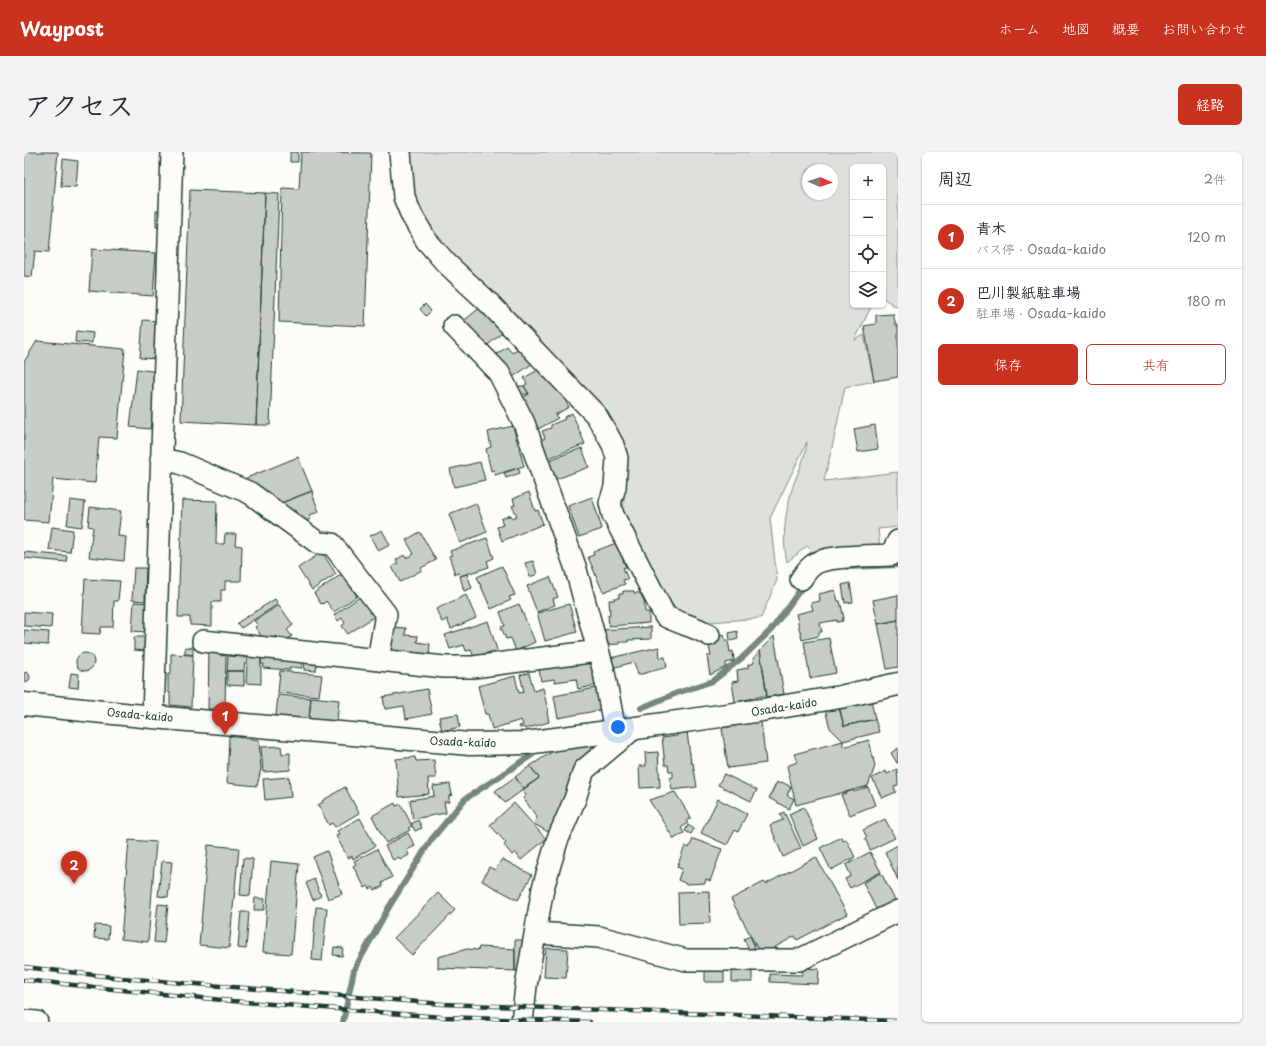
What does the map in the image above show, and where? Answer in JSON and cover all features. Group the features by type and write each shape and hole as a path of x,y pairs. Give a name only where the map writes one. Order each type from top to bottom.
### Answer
{"main road":[{"name":"Osada-kaido","path":"24,704 153,717 470,744 526,743 778,708 896,687"}],"street":[{"path":"400,152 404,197 412,216 426,240 446,263 490,304 596,415 614,445 617,458 617,473 610,503 613,514 665,616 676,622 699,628 709,635"},
{"path":"153,717 161,460 175,153"},
{"path":"454,326 499,373 524,423 575,566 604,672 624,730 584,770 575,799 557,841 542,888 536,933 526,986 522,1022"},
{"path":"161,460 180,463 250,493 318,544 332,544 386,614 378,660"},
{"path":"801,578 808,569 816,563 828,559 891,555 898,541"},
{"path":"203,641 444,667 473,667 598,650"},
{"path":"536,933 599,937 686,960 799,960 898,911"},
{"path":"24,1021 37,1022"}],"shaded area":[{"path":"406,152 898,152 898,308 886,300 886,164 850,164 850,308 871,308 855,340 864,335 874,381 845,387 824,481 898,472 898,527 878,529 880,548 815,554 807,546 787,562 784,542 785,522 794,483 804,458 807,442 770,518 777,580 761,618 685,624 656,579 623,522 626,448 509,311 426,240 401,174"}],"building":[{"path":"24,152 58,152 49,252 35,251 32,277 24,276"},
{"path":"290,152 298,152 298,162 290,162"},
{"path":"301,152 371,153 365,326 279,322 282,188 299,189"},
{"path":"63,159 78,161 76,187 61,186"},
{"path":"190,190 265,193 256,425 181,421"},
{"path":"265,193 279,194 270,425 256,425"},
{"path":"156,211 162,211 161,228 156,227"},
{"path":"92,249 156,253 153,296 89,291"},
{"path":"487,302 508,328 482,350 461,323"},
{"path":"425,304 431,311 426,316 420,309"},
{"path":"893,314 896,325 898,325 898,377 874,381 864,326 876,324 876,315"},
{"path":"143,320 159,321 157,359 140,358"},
{"path":"76,331 93,333 92,343 75,342"},
{"path":"37,341 125,349 117,438 99,437 95,483 53,479 49,522 24,520 24,362"},
{"path":"507,347 512,353 520,347 532,364 510,379 494,356"},
{"path":"545,366 569,407 555,415 558,418 531,433 522,398 529,394 524,386 527,384 524,378"},
{"path":"137,369 158,372 150,429 130,427"},
{"path":"510,386 524,386 529,394 510,394"},
{"path":"572,413 585,444 544,460 537,442 545,438 542,431 551,428 551,425 565,419 564,417"},
{"path":"875,425 878,449 858,452 854,429"},
{"path":"513,426 524,466 495,475 494,470 491,471 486,449 491,447 488,432"},
{"path":"582,448 589,467 551,481 544,462"},
{"path":"298,457 312,491 276,505 244,479"},
{"path":"480,462 485,480 454,487 450,469"},
{"path":"518,468 520,473 506,478 504,473"},
{"path":"312,491 319,512 309,515 311,519 300,523 295,510 288,513 276,505"},
{"path":"529,492 535,511 538,510 543,524 502,541 497,527 503,525 501,519 511,515 512,518 517,516 512,506 515,505 513,499"},
{"path":"592,497 602,529 579,537 568,506"},
{"path":"70,500 85,502 82,527 67,525"},
{"path":"182,500 217,501 216,544 224,544 225,534 236,534 235,545 242,546 241,581 225,581 225,590 221,590 221,602 212,602 212,626 190,625 190,617 178,617"},
{"path":"476,503 487,532 460,543 449,514"},
{"path":"90,507 121,511 118,536 126,537 124,561 89,557 93,527 88,526"},
{"path":"52,527 73,530 70,552 49,550"},
{"path":"382,530 390,545 378,551 370,536"},
{"path":"420,532 436,560 421,568 422,570 400,582 392,567 398,563 396,560 404,555 406,558 414,554 406,540"},
{"path":"487,538 494,558 487,561 489,567 460,576 459,573 455,574 449,556 452,555 450,551"},
{"path":"616,543 626,567 623,568 628,579 623,580 625,584 603,592 588,557 594,555 593,552"},
{"path":"24,552 67,556 66,562 24,558"},
{"path":"322,552 336,574 312,590 298,568"},
{"path":"533,561 537,574 530,577 525,563"},
{"path":"502,566 515,595 509,597 511,600 491,609 477,577"},
{"path":"134,568 146,568 145,601 132,600"},
{"path":"342,574 357,596 334,612 326,601 321,604 314,593"},
{"path":"467,574 472,588 464,591 460,576"},
{"path":"550,577 558,597 553,599 555,605 537,612 527,586"},
{"path":"85,579 120,581 118,601 114,601 113,627 101,627 100,634 82,633"},
{"path":"850,583 853,602 845,603 842,585"},
{"path":"835,590 838,601 840,601 844,618 842,618 843,621 837,622 837,620 820,623 822,632 819,632 819,636 802,640 796,614 813,610 811,603 820,601 819,594"},
{"path":"623,591 644,593 645,612 649,612 649,623 609,626 609,600 619,598 619,594 623,594"},
{"path":"466,595 476,618 451,629 447,619 442,622 436,609"},
{"path":"898,595 898,620 878,624 873,600"},
{"path":"361,596 378,614 348,634 342,626 345,623 342,618 338,621 334,615"},
{"path":"275,599 278,604 241,628 237,623"},
{"path":"134,602 148,603 146,632 132,631"},
{"path":"519,604 535,642 516,651 511,638 506,639 501,627 505,626 500,612"},
{"path":"569,604 577,632 545,641 537,613"},
{"path":"279,605 293,625 287,630 292,636 282,643 277,636 266,643 255,627 258,625 254,621"},
{"path":"24,612 52,614 51,628 24,626"},
{"path":"898,620 898,667 887,669 878,624"},
{"path":"488,621 497,650 474,657 471,650 466,651 464,645 450,649 445,635"},
{"path":"390,627 406,628 405,635 418,636 417,642 430,644 429,658 387,654"},
{"path":"651,627 651,639 628,640 628,642 619,642 619,644 602,645 600,630"},
{"path":"24,630 49,632 48,645 24,643"},
{"path":"737,631 738,639 730,641 729,633"},
{"path":"724,634 725,640 728,640 730,652 733,651 734,661 726,663 726,667 710,675 707,656 711,656 707,637"},
{"path":"774,636 784,694 767,697 760,650"},
{"path":"134,637 146,637 145,651 134,650"},
{"path":"829,638 836,673 810,678 804,642"},
{"path":"185,647 193,648 193,655 185,654"},
{"path":"659,647 660,658 665,657 667,667 638,675 634,662 612,668 610,658"},
{"path":"209,648 221,648 221,656 226,655 225,709 208,709"},
{"path":"248,649 261,653 261,684 246,683"},
{"path":"760,650 767,695 735,702 732,682 738,681 737,670 748,668 748,665 754,663 753,659"},
{"path":"85,653 91,656 94,662 91,668 85,671 79,668 76,662 79,656"},
{"path":"261,653 303,655 302,668 290,667 290,670 263,668 264,664 261,664"},
{"path":"171,654 193,655 191,707 170,705 168,674 171,674"},
{"path":"228,656 245,657 244,671 227,671"},
{"path":"305,657 318,658 316,671 304,670"},
{"path":"592,661 598,685 578,689 576,679 555,682 554,679 541,681 539,669 570,664 571,666"},
{"path":"227,671 244,671 244,686 227,685"},
{"path":"280,671 322,675 319,696 278,693"},
{"path":"27,672 30,678 26,682 24,681 24,673"},
{"path":"71,673 79,674 78,688 69,687"},
{"path":"529,673 534,691 543,688 549,722 525,729 524,727 520,728 519,726 523,725 521,720 492,729 488,714 485,714 478,686 515,676 519,693 524,692 520,675"},
{"path":"596,688 601,710 558,718 554,696"},
{"path":"427,689 432,714 406,719 404,706 385,709 383,697"},
{"path":"278,695 311,698 309,719 276,716"},
{"path":"311,697 339,700 337,721 309,719"},
{"path":"871,700 875,719 844,726 839,708"},
{"path":"839,706 844,726 875,719 879,732 843,741 830,728 825,709"},
{"path":"458,714 460,727 442,731 439,717"},
{"path":"761,722 766,763 728,768 722,728"},
{"path":"687,732 691,763 693,763 697,787 672,790 670,778 673,777 673,772 669,771 668,765 665,765 662,738 677,736 677,734"},
{"path":"229,736 259,740 261,769 257,786 227,783"},
{"path":"869,740 875,766 868,786 796,805 787,766 797,762 794,754 843,741 843,747"},
{"path":"281,746 282,754 290,753 290,770 263,772 261,747"},
{"path":"591,746 594,752 552,834 534,824 537,817 523,798 526,795 521,790 539,778 530,766 555,750"},
{"path":"898,748 898,763 897,763 891,753"},
{"path":"658,752 660,787 640,788 639,766 646,766 645,753"},
{"path":"415,757 416,761 434,760 436,778 428,778 429,794 399,797 396,759"},
{"path":"530,766 539,778 524,789 515,777"},
{"path":"897,769 898,785 894,787 896,792 882,798 872,778 886,771 887,774"},
{"path":"724,774 757,790 751,801 718,785"},
{"path":"289,777 291,797 265,800 263,779"},
{"path":"515,777 524,789 505,803 495,791"},
{"path":"777,782 780,784 782,782 791,787 787,795 794,799 789,809 769,798"},
{"path":"450,784 452,795 449,796 449,802 444,802 446,813 413,819 410,800 434,796 433,786"},
{"path":"345,787 359,813 335,827 332,823 329,825 318,805"},
{"path":"868,787 875,805 850,815 841,795 853,790 854,792"},
{"path":"675,792 691,818 686,821 688,823 681,828 684,833 674,839 649,800"},
{"path":"718,799 747,814 738,832 735,830 727,845 701,833"},
{"path":"395,803 396,806 401,804 412,826 408,828 410,830 386,843 372,816"},
{"path":"514,803 546,839 521,860 515,852 512,855 504,845 506,843 490,825"},
{"path":"804,807 818,839 803,846 789,814"},
{"path":"784,812 801,848 783,857 770,825 783,820 780,814"},
{"path":"360,818 375,846 353,859 352,856 348,858 336,836 339,834 337,831"},
{"path":"885,819 895,838 870,850 865,838 867,837 863,830"},
{"path":"418,820 422,828 415,831 411,824"},
{"path":"688,825 694,829 691,834 685,831"},
{"path":"408,833 415,846 407,850 409,855 400,860 399,857 393,860 385,846"},
{"path":"841,837 843,841 846,839 855,857 831,870 820,848"},
{"path":"693,839 722,849 710,881 706,879 705,883 687,884 678,880 682,869 677,867 685,846 689,848"},
{"path":"129,840 156,842 148,942 121,939"},
{"path":"208,845 239,848 229,948 199,945"},
{"path":"898,845 898,880 885,852"},
{"path":"377,849 392,877 382,883 383,886 375,890 373,887 370,889 368,886 365,888 353,866 356,864 354,861"},
{"path":"327,851 342,894 328,899 313,857"},
{"path":"870,852 881,872 850,888 845,879 851,876 846,865"},
{"path":"816,857 847,914 797,940 795,936 761,955 731,899 764,882 766,884"},
{"path":"243,858 253,859 250,896 240,895"},
{"path":"502,859 532,875 518,900 482,881 489,867 495,870"},
{"path":"162,861 172,862 168,897 158,896"},
{"path":"271,861 299,864 291,954 263,952"},
{"path":"881,873 895,900 876,909 863,883"},
{"path":"314,879 321,896 313,900 306,883"},
{"path":"709,891 710,923 679,924 678,892"},
{"path":"438,893 455,910 412,955 394,938"},
{"path":"255,898 265,899 264,910 254,910"},
{"path":"158,904 168,905 164,943 154,942"},
{"path":"316,907 327,908 322,961 312,960"},
{"path":"241,912 249,912 246,949 238,948"},
{"path":"95,925 109,926 108,939 94,938"},
{"path":"750,936 755,947 749,950 744,939"},
{"path":"515,940 523,940 521,971 515,971"},
{"path":"334,947 343,948 342,956 333,955"},
{"path":"479,947 515,949 515,971 438,968 438,957 467,949 478,950"},
{"path":"546,948 568,949 566,978 544,977"},
{"path":"803,968 819,969 818,984 770,982 770,974 802,975"},
{"path":"705,970 724,970 724,982 705,982"},
{"path":"732,970 752,970 752,982 732,982"}],"waterway":[{"path":"848,567 898,565"},
{"path":"641,708 677,693 713,681 742,658 772,629 805,583"},
{"path":"343,1022 354,970 389,907 431,840 465,799 532,755"}],"railway":[{"path":"24,967 122,978 443,1004 898,1021"},
{"path":"24,980 232,1001 442,1017 590,1022"}],"place":[{"name":"青木","path":"225,735"},
{"name":"巴川製紙駐車場","path":"74,884"}]}
